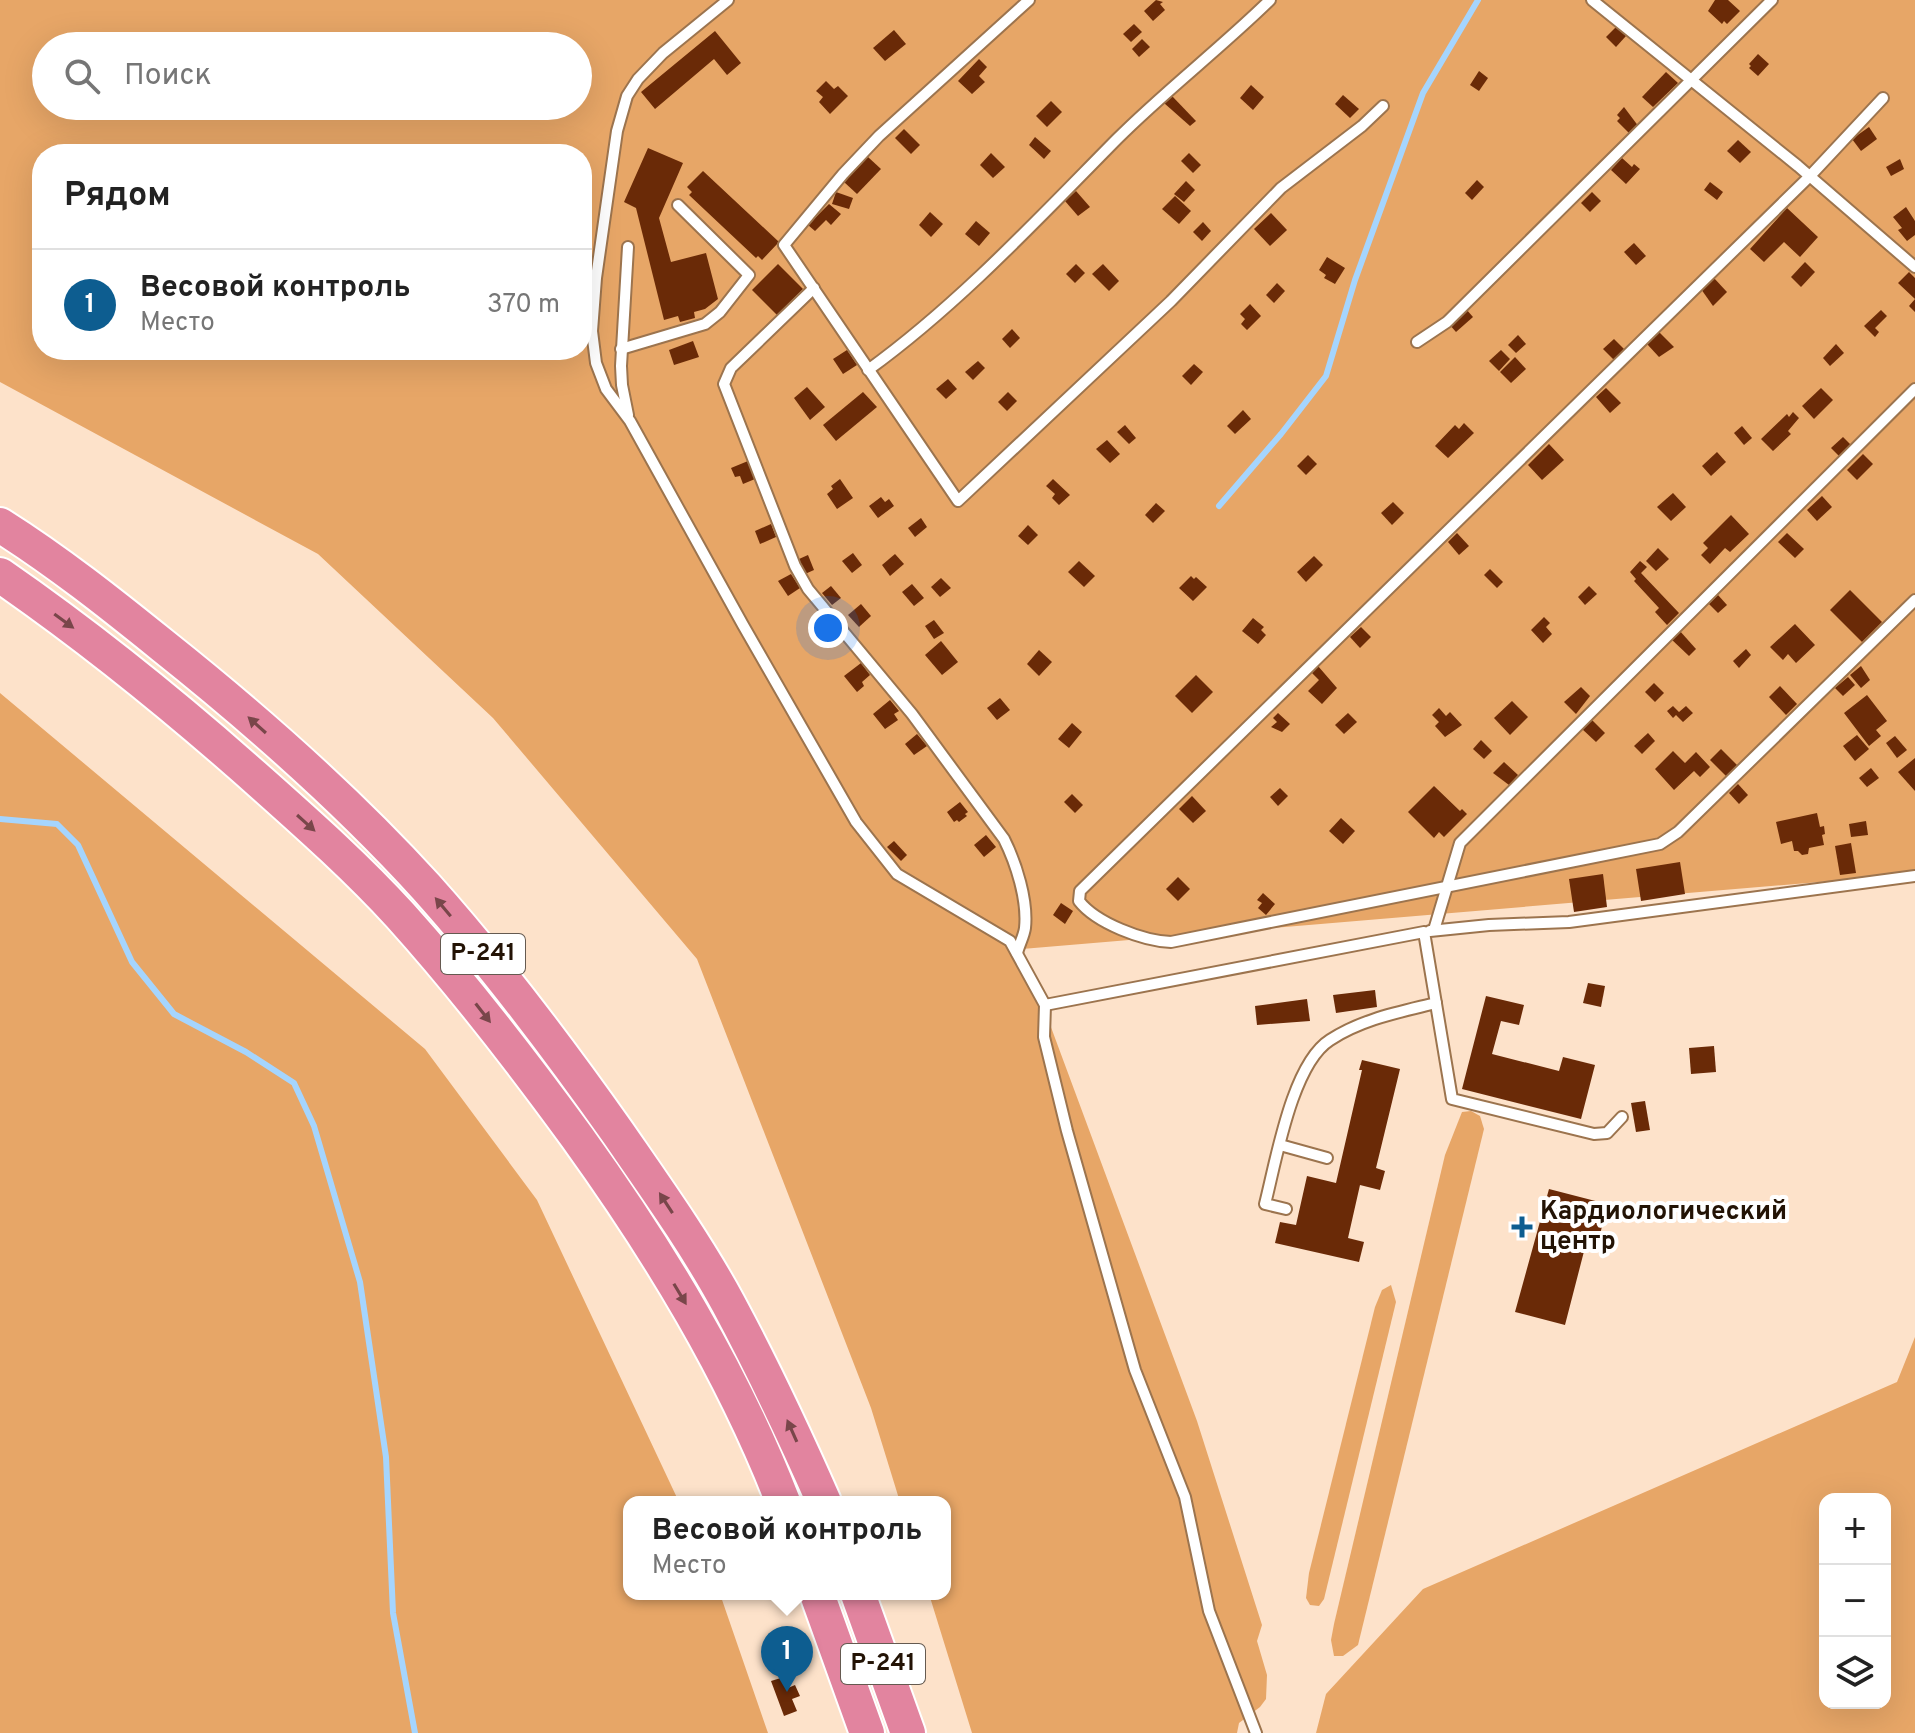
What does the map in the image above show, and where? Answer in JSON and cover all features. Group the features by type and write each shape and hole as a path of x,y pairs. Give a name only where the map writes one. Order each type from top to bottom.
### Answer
{"highway":[{"name":"Р-241","path":"0,525 101,596 279,743 371,829 427,888 489,961 580,1079 666,1202 718,1287 775,1391 821,1496"},
{"name":"Р-241","path":"0,575 123,664 244,767 337,851 398,913 462,986 540,1086 652,1247 738,1396 780,1496"},
{"name":"Р-241","path":"819,1600 867,1733"},
{"name":"Р-241","path":"860,1600 908,1733"}],"lane":[{"path":"728,0 663,53 638,79 627,96 617,131 596,278 592,331 596,363 606,389 630,421 856,822 897,874 1010,941 1045,1005 1044,1037 1067,1131 1135,1370 1185,1497 1209,1611 1256,1733"},
{"path":"1029,0 879,136 784,245 958,501 1171,301 1281,188 1362,126 1383,106"},
{"path":"868,370 964,290 1120,137 1270,0"},
{"path":"1592,0 1810,176 1915,267"},
{"path":"1417,342 1447,322 1772,0"},
{"path":"1883,98 1810,176 1080,891 1079,901 1088,912 1135,935 1171,942 1660,844 1678,832 1915,600"},
{"path":"621,349 705,324 720,312 749,275 678,205"},
{"path":"628,247 621,349 622,385 630,421"},
{"path":"814,288 731,368 724,384 795,566 808,589 912,714 1004,839 1011,854 1023,903 1025,928 1017,953"},
{"path":"1622,1117 1617,1126 1607,1133 1594,1134 1452,1099 1436,1003 1429,931 1460,843 1915,389"},
{"path":"1045,1005 1429,931 1569,922 1915,876"},
{"path":"1286,1209 1265,1204 1301,1074 1316,1052 1338,1035 1381,1017 1436,1003"},
{"path":"1280,1145 1327,1158"}],"shaded area":[{"path":"0,0 1915,0 1915,874 1022,949 1197,1421 1262,1625 1257,1641 1267,1675 1266,1699 1239,1723 1237,1733 972,1733 931,1600 951,1600 951,1496 898,1496 871,1408 697,959 493,718 318,554 0,382"},
{"path":"0,693 425,1049 537,1200 676,1496 623,1496 623,1600 722,1600 768,1733 0,1733"},
{"path":"1471,1111 1480,1116 1484,1129 1358,1645 1343,1656 1334,1656 1331,1640 1334,1624 1445,1155 1462,1112"},
{"path":"1391,1285 1396,1302 1324,1599 1319,1606 1310,1605 1306,1598 1309,1573 1375,1307 1382,1290"},
{"path":"1915,1337 1915,1733 1316,1733 1326,1694 1423,1589 1897,1382"}],"building":[{"path":"1156,0 1163,2 1160,4 1165,10 1153,21 1144,11"},
{"path":"1715,0 1728,0 1740,11 1727,24 1724,21 1722,24 1708,11"},
{"path":"1134,24 1142,32 1131,42 1123,34"},
{"path":"1616,27 1626,36 1616,47 1606,37"},
{"path":"894,30 906,44 885,61 873,48"},
{"path":"715,31 741,63 727,75 714,59 655,109 641,92"},
{"path":"1142,39 1150,47 1139,57 1132,49"},
{"path":"1758,54 1769,64 1758,76 1749,64"},
{"path":"979,59 987,67 979,76 985,82 972,94 958,81"},
{"path":"1479,71 1488,78 1479,91 1470,85"},
{"path":"1666,72 1678,83 1653,107 1642,97"},
{"path":"826,81 834,89 838,86 848,96 830,114 819,102 823,97 816,91"},
{"path":"1251,85 1264,97 1253,110 1240,98"},
{"path":"1343,95 1359,109 1350,118 1335,104"},
{"path":"1172,96 1196,121 1190,126 1164,103"},
{"path":"1051,101 1062,112 1047,127 1036,116"},
{"path":"1624,107 1639,127 1631,135 1617,121 1620,118 1617,115"},
{"path":"1869,127 1877,139 1861,151 1852,139"},
{"path":"904,129 920,145 911,154 895,138"},
{"path":"1035,137 1051,151 1044,159 1029,145"},
{"path":"1738,140 1751,152 1740,163 1727,151"},
{"path":"648,148 683,163 659,218 671,262 706,253 718,299 705,309 694,312 695,318 680,322 678,316 664,320 636,208 624,202"},
{"path":"991,153 1005,167 993,178 980,165"},
{"path":"1189,153 1201,165 1193,173 1181,161"},
{"path":"868,157 881,169 857,194 844,182"},
{"path":"1622,158 1632,167 1634,164 1640,169 1626,184 1611,170"},
{"path":"1900,159 1904,169 1891,176 1886,167"},
{"path":"703,171 779,242 762,260 758,256 756,258 689,195 692,192 687,187"},
{"path":"1477,180 1484,187 1472,200 1465,193"},
{"path":"1186,181 1195,190 1184,202 1174,194"},
{"path":"1710,182 1723,192 1717,200 1704,190"},
{"path":"1076,191 1090,207 1078,216 1065,201"},
{"path":"836,192 853,198 849,209 832,204"},
{"path":"1592,192 1601,201 1590,212 1581,203"},
{"path":"1175,196 1191,211 1179,224 1162,209"},
{"path":"829,204 841,214 831,225 826,220 815,231 808,225"},
{"path":"1906,207 1915,221 1915,235 1907,241 1893,217"},
{"path":"1787,208 1818,237 1800,257 1784,242 1764,262 1750,249"},
{"path":"930,212 943,224 931,237 919,225"},
{"path":"1271,213 1287,230 1270,246 1254,229"},
{"path":"976,221 990,233 979,246 965,234"},
{"path":"1203,222 1211,231 1202,241 1193,232"},
{"path":"1634,243 1646,256 1636,265 1624,252"},
{"path":"1327,257 1345,268 1335,284 1324,278 1326,275 1319,270"},
{"path":"1805,262 1815,272 1801,287 1791,277"},
{"path":"778,264 803,289 777,315 752,290"},
{"path":"1076,264 1085,273 1075,283 1066,274"},
{"path":"1103,264 1119,281 1109,291 1092,274"},
{"path":"1909,272 1915,278 1915,299 1898,283"},
{"path":"1713,277 1727,292 1713,306 1701,289"},
{"path":"1277,283 1285,291 1274,303 1266,295"},
{"path":"1250,304 1261,316 1247,330 1241,324 1245,319 1240,314"},
{"path":"1466,309 1473,317 1456,332 1449,324"},
{"path":"1881,310 1887,316 1875,328 1879,332 1875,337 1864,326"},
{"path":"1012,329 1020,338 1010,348 1002,339"},
{"path":"1659,332 1674,347 1659,357 1647,344"},
{"path":"1518,335 1526,344 1516,353 1508,345"},
{"path":"1614,339 1625,350 1614,360 1603,349"},
{"path":"693,341 699,357 674,365 669,350"},
{"path":"1836,344 1844,353 1830,366 1823,358"},
{"path":"847,350 857,365 843,374 833,359"},
{"path":"1501,350 1510,359 1499,371 1489,361"},
{"path":"1515,357 1526,369 1511,383 1500,372"},
{"path":"978,361 985,368 973,380 965,372"},
{"path":"1194,364 1203,372 1191,385 1182,376"},
{"path":"948,379 957,389 946,399 936,389"},
{"path":"807,387 825,407 810,420 794,398"},
{"path":"1606,388 1621,403 1610,413 1596,397"},
{"path":"1821,388 1833,400 1814,419 1802,406"},
{"path":"863,392 877,407 836,441 823,425"},
{"path":"1008,392 1017,401 1007,411 998,402"},
{"path":"1243,410 1251,419 1235,434 1227,426"},
{"path":"1793,412 1799,418 1788,431 1791,434 1773,451 1761,439"},
{"path":"1464,423 1474,433 1448,458 1435,446 1455,425 1459,429"},
{"path":"1125,425 1136,438 1129,444 1117,432"},
{"path":"1742,426 1752,438 1744,445 1734,433"},
{"path":"1843,437 1852,446 1840,457 1831,448"},
{"path":"1107,440 1120,454 1110,463 1096,449"},
{"path":"1549,444 1564,460 1542,480 1528,465"},
{"path":"1717,452 1726,462 1711,476 1702,466"},
{"path":"1863,454 1873,464 1857,480 1847,470"},
{"path":"1308,455 1317,464 1306,475 1297,466"},
{"path":"748,461 755,479 743,484 731,468"},
{"path":"840,479 853,498 837,509 827,494"},
{"path":"1053,479 1070,495 1059,505 1052,498 1055,494 1046,486"},
{"path":"1673,493 1686,507 1671,521 1657,507"},
{"path":"1822,496 1832,507 1817,521 1807,510"},
{"path":"881,497 885,502 889,499 894,506 878,518 869,506"},
{"path":"1393,502 1404,513 1392,525 1381,513"},
{"path":"1156,503 1165,511 1153,523 1145,515"},
{"path":"1731,515 1749,534 1730,552 1725,548 1710,564 1701,555 1708,548 1703,543"},
{"path":"921,518 927,527 915,537 908,528"},
{"path":"771,524 776,537 760,544 755,531"},
{"path":"1028,525 1038,535 1028,545 1018,536"},
{"path":"1457,533 1469,546 1459,555 1448,542"},
{"path":"1787,533 1804,549 1795,558 1778,542"},
{"path":"1658,548 1669,559 1656,571 1646,561"},
{"path":"853,553 862,565 852,573 842,561"},
{"path":"895,554 904,564 890,576 882,565"},
{"path":"808,555 814,570 805,574 799,559"},
{"path":"1314,556 1323,565 1306,582 1297,572"},
{"path":"1079,561 1095,576 1084,587 1068,572"},
{"path":"1640,561 1647,567 1641,573 1679,613 1667,625 1655,612 1659,608 1634,581 1636,579 1630,572"},
{"path":"1490,569 1503,582 1497,588 1484,575"},
{"path":"791,574 800,588 788,596 778,581"},
{"path":"1191,576 1207,587 1193,601 1179,588"},
{"path":"941,578 951,588 940,597 931,587"},
{"path":"912,584 924,598 914,606 902,592"},
{"path":"831,586 841,598 832,605 822,593"},
{"path":"1589,586 1597,594 1585,605 1578,597"},
{"path":"1850,590 1882,622 1862,642 1830,610"},
{"path":"1718,595 1727,605 1718,613 1709,604"},
{"path":"861,604 871,616 859,627 848,615"},
{"path":"1544,617 1550,623 1546,627 1552,634 1543,643 1531,630"},
{"path":"1253,618 1264,627 1261,630 1266,635 1258,644 1242,631"},
{"path":"934,620 944,633 934,639 925,626"},
{"path":"823,622 831,639 819,646 810,632"},
{"path":"1795,624 1815,645 1796,663 1788,654 1783,660 1770,647"},
{"path":"1361,627 1371,637 1360,648 1350,637"},
{"path":"1679,630 1696,649 1689,656 1670,638"},
{"path":"941,641 958,662 942,675 925,655"},
{"path":"1746,649 1751,655 1739,668 1733,661"},
{"path":"1039,650 1052,662 1039,676 1027,664"},
{"path":"861,663 870,675 857,692 844,676"},
{"path":"1318,666 1337,688 1322,704 1308,691 1319,680 1312,673"},
{"path":"1861,666 1870,680 1861,688 1850,675"},
{"path":"1196,675 1213,692 1192,713 1175,696"},
{"path":"1848,677 1855,685 1843,696 1835,688"},
{"path":"1654,683 1664,693 1655,702 1645,692"},
{"path":"1780,686 1797,704 1786,715 1769,697"},
{"path":"1581,687 1590,696 1576,714 1564,702"},
{"path":"1867,695 1887,721 1876,730 1881,736 1869,746 1844,713"},
{"path":"1000,698 1010,710 997,720 987,708"},
{"path":"890,700 899,711 894,714 898,720 885,729 873,714"},
{"path":"1512,701 1528,717 1510,735 1494,718"},
{"path":"1673,706 1679,712 1686,706 1693,713 1683,722 1667,711"},
{"path":"1439,708 1446,716 1450,712 1462,725 1445,737 1435,726 1439,722 1432,715"},
{"path":"1278,713 1290,724 1282,732 1271,727 1277,722 1273,718"},
{"path":"1348,713 1357,722 1344,734 1335,725"},
{"path":"1590,718 1605,733 1596,742 1581,728"},
{"path":"1072,723 1082,732 1069,748 1058,739"},
{"path":"1648,733 1655,741 1642,754 1634,746"},
{"path":"917,734 927,746 914,755 905,744"},
{"path":"1857,735 1869,749 1855,761 1843,746"},
{"path":"1895,736 1907,750 1897,758 1886,743"},
{"path":"1481,740 1492,751 1484,759 1473,749"},
{"path":"1721,749 1737,765 1726,776 1710,760"},
{"path":"1673,751 1685,763 1696,752 1710,767 1700,777 1694,771 1674,790 1655,769"},
{"path":"1915,758 1915,791 1898,772"},
{"path":"1504,762 1518,775 1509,785 1493,773"},
{"path":"1871,768 1879,778 1867,787 1859,778"},
{"path":"1738,784 1748,795 1739,804 1729,793"},
{"path":"1434,786 1467,814 1444,837 1439,832 1434,838 1408,812"},
{"path":"1280,788 1288,796 1278,806 1270,797"},
{"path":"1072,794 1083,805 1075,813 1064,802"},
{"path":"1192,796 1206,811 1193,823 1179,809"},
{"path":"960,802 968,812 965,814 967,816 954,822 947,812"},
{"path":"1817,813 1820,827 1824,826 1824,845 1809,848 1808,854 1802,855 1794,851 1792,841 1781,844 1776,822"},
{"path":"1341,818 1355,831 1343,844 1329,831"},
{"path":"1866,821 1868,835 1851,837 1849,824"},
{"path":"986,835 996,847 984,857 974,845"},
{"path":"894,841 907,855 901,861 887,847"},
{"path":"1851,843 1856,873 1840,875 1835,846"},
{"path":"1680,862 1685,894 1641,901 1636,869"},
{"path":"1603,874 1607,907 1574,912 1569,879"},
{"path":"1178,877 1190,889 1178,901 1166,889"},
{"path":"1263,893 1275,904 1266,915 1258,908 1262,903 1257,900"},
{"path":"1061,903 1073,911 1065,924 1053,915"},
{"path":"1588,983 1605,986 1601,1007 1583,1003"},
{"path":"1375,990 1377,1007 1336,1013 1333,995"},
{"path":"1486,996 1524,1005 1519,1025 1501,1021 1492,1054 1559,1071 1563,1057 1595,1065 1581,1119 1462,1089"},
{"path":"1307,999 1310,1021 1257,1025 1255,1006"},
{"path":"1714,1046 1716,1072 1691,1074 1689,1048"},
{"path":"1362,1060 1400,1069 1376,1168 1385,1171 1380,1190 1360,1185 1348,1238 1364,1242 1359,1262 1275,1243 1280,1222 1296,1225 1307,1176 1336,1183"},
{"path":"1645,1101 1650,1130 1636,1132 1631,1103"},
{"path":"1549,1189 1607,1204 1600,1235 1589,1232 1565,1325 1515,1312"},
{"path":"784,1677 788,1688 795,1685 800,1696 792,1699 797,1711 784,1716 771,1681"}],"waterway":[{"path":"1219,506 1326,376 1355,280 1423,93 1478,0"},
{"path":"0,819 57,824 78,845 132,962 174,1014 246,1052 294,1083 314,1126 360,1282 386,1457 393,1613 415,1733"}],"place":[{"name":"Кардиологический центр","path":"1522,1227"},
{"name":"Весовой контроль","path":"787,1692"}]}
